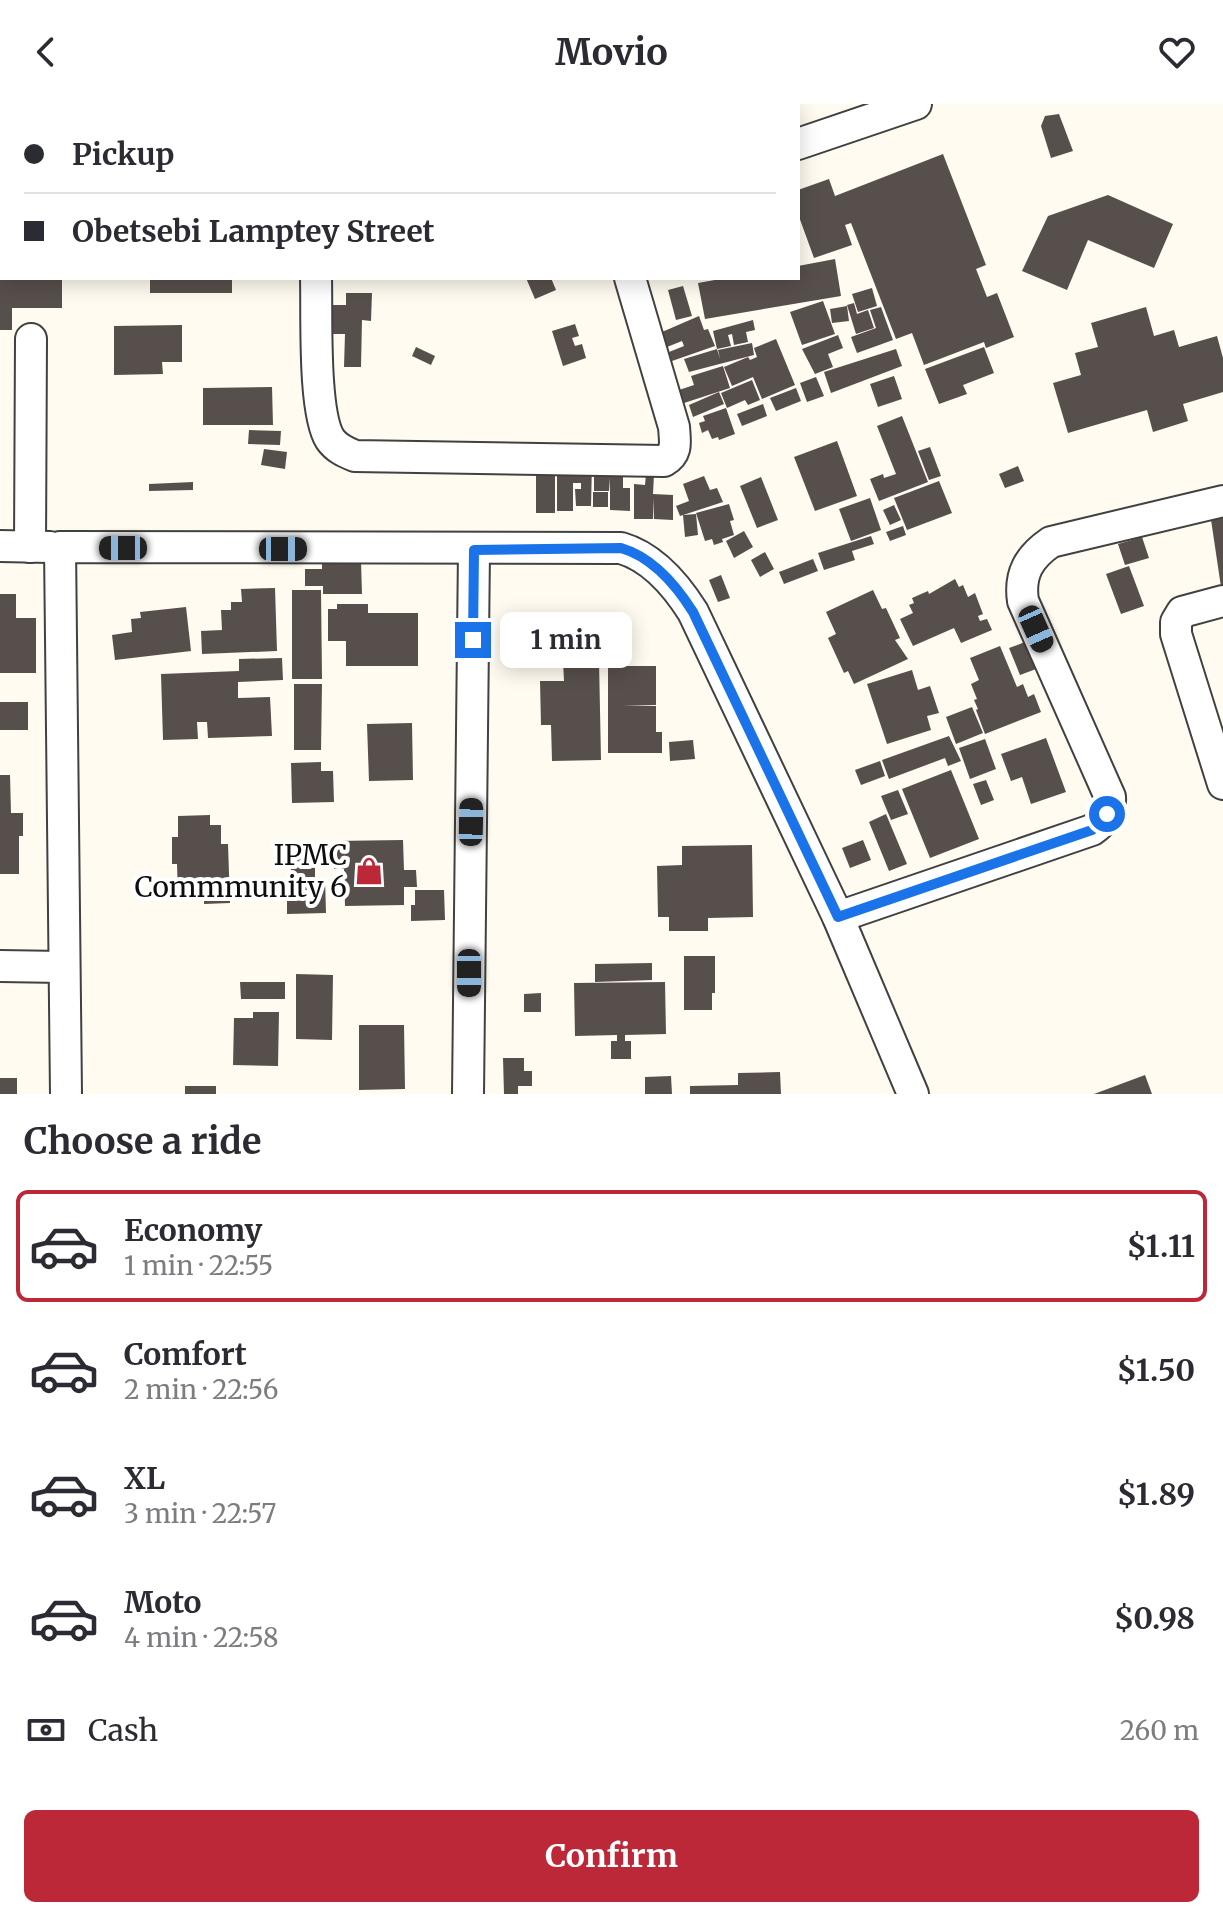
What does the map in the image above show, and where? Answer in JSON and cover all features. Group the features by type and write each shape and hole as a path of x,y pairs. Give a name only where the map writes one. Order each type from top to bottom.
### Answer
{"street":[{"path":"800,143 916,104"},
{"path":"316,280 318,377 325,427 331,440 343,452 355,456 664,461 675,450 674,427 631,280"},
{"path":"31,339 45,547 66,1094"},
{"path":"838,917 1092,830 1104,820 1110,809 1110,797 1023,601 1023,573 1037,552 1051,542 1223,501"},
{"path":"0,546 474,550 621,548 639,555 668,580 693,612 838,917 913,1094"},
{"path":"468,1094 474,550"},
{"path":"1223,601 1182,612 1176,622 1176,634 1223,784"},
{"path":"0,966 63,967"}],"building":[{"path":"1059,114 1073,151 1051,158 1041,126 1045,116"},
{"path":"943,154 986,265 976,269 987,297 997,293 1014,337 986,348 984,342 924,365 912,333 896,339 851,223 845,225 852,245 814,258 800,220 800,189 829,179 835,196"},
{"path":"1108,195 1173,224 1154,268 1088,240 1067,290 1022,271 1048,216"},
{"path":"835,259 841,296 705,319 698,283 715,280 800,280 800,266"},
{"path":"0,280 62,280 62,308 12,308 12,330 0,330"},
{"path":"150,280 232,280 232,293 150,293"},
{"path":"527,280 552,280 556,290 535,299"},
{"path":"683,286 692,316 676,320 668,290"},
{"path":"872,288 877,306 858,312 852,294"},
{"path":"346,293 372,293 371,321 362,320 361,367 344,367 345,334 331,334 331,305 346,305"},
{"path":"823,301 835,334 802,345 790,312"},
{"path":"854,303 857,314 868,310 874,328 856,334 847,305"},
{"path":"847,306 849,321 832,323 830,309"},
{"path":"881,307 893,340 857,353 851,337 876,328 870,310"},
{"path":"1146,307 1154,336 1174,330 1179,347 1217,336 1223,358 1223,392 1183,404 1188,421 1153,432 1147,410 1068,433 1053,383 1081,375 1075,353 1098,347 1091,323"},
{"path":"699,316 715,346 672,361 669,352 684,346 682,341 667,347 662,332"},
{"path":"753,320 755,330 746,332 748,342 734,345 732,334 728,335 731,346 717,349 713,331"},
{"path":"575,324 579,336 572,338 575,346 582,344 586,358 563,366 552,331"},
{"path":"182,325 182,362 162,362 163,374 114,375 114,326"},
{"path":"838,335 843,348 828,354 833,367 815,374 802,349"},
{"path":"776,339 795,385 762,399 753,377 732,386 724,367 748,357 750,360 757,357 754,348"},
{"path":"752,343 754,355 689,372 684,359 717,349 720,359 718,350"},
{"path":"416,347 435,356 431,365 412,356"},
{"path":"984,347 994,373 963,385 967,394 939,404 925,369"},
{"path":"896,349 902,366 831,393 824,372"},
{"path":"723,366 730,388 684,403 679,390 694,385 691,376"},
{"path":"894,376 902,399 878,407 870,384"},
{"path":"816,377 824,396 807,402 800,383"},
{"path":"752,380 760,400 748,405 745,400 727,408 721,393"},
{"path":"272,387 273,425 203,425 203,388"},
{"path":"796,388 801,401 776,411 770,398"},
{"path":"719,392 724,404 693,417 689,405"},
{"path":"763,404 767,416 742,426 737,414"},
{"path":"726,408 735,434 719,440 718,437 712,439 708,430 702,433 699,423 705,421 703,416"},
{"path":"902,416 928,482 879,501 870,479 883,474 884,478 896,474 877,426"},
{"path":"249,430 281,431 280,445 248,444"},
{"path":"837,441 857,496 815,511 794,457"},
{"path":"930,447 941,476 929,480 918,451"},
{"path":"264,449 287,452 285,469 261,465"},
{"path":"557,464 592,464 591,506 576,506 575,489 581,489 581,483 573,483 573,511 557,511"},
{"path":"594,465 623,466 623,488 630,488 630,511 610,510 610,478 609,491 594,491"},
{"path":"1018,466 1024,481 1005,488 999,474"},
{"path":"646,474 654,474 653,494 673,495 673,520 654,519 654,498 653,519 634,519 634,484 645,485"},
{"path":"536,475 555,475 555,513 536,513"},
{"path":"704,476 710,490 717,488 723,502 680,516 676,506 689,501 683,484"},
{"path":"761,477 778,520 757,528 740,486"},
{"path":"939,481 952,513 907,530 894,498"},
{"path":"193,482 193,490 149,491 149,484"},
{"path":"593,492 608,492 608,507 593,507"},
{"path":"870,498 881,530 851,541 839,509"},
{"path":"729,504 734,535 714,545 712,539 705,541 696,513"},
{"path":"894,505 901,520 890,525 883,510"},
{"path":"1223,510 1223,587 1221,587 1210,513"},
{"path":"696,514 698,535 685,537 683,515"},
{"path":"903,526 906,535 890,541 886,532"},
{"path":"744,531 753,547 734,558 726,541"},
{"path":"871,536 874,544 852,551 855,560 824,570 818,553"},
{"path":"1142,537 1149,558 1125,565 1118,544"},
{"path":"765,552 774,569 760,577 751,560"},
{"path":"813,559 818,571 784,584 779,572"},
{"path":"322,561 361,561 362,594 323,594 323,586 305,586 305,569 322,569"},
{"path":"1129,566 1144,606 1121,614 1106,574"},
{"path":"721,575 730,598 718,602 709,580"},
{"path":"955,579 959,587 963,585 968,597 975,593 983,614 978,616 980,621 987,619 992,630 961,643 954,628 913,646 900,619 913,613 909,605 914,603 912,598 928,591 929,594"},
{"path":"275,588 277,651 202,654 201,631 222,630 221,610 231,610 231,602 242,602 241,589"},
{"path":"292,590 321,590 322,679 292,679"},
{"path":"873,590 882,609 886,608 900,638 895,640 908,659 854,684 848,671 844,673 828,638 836,634 826,612"},
{"path":"0,594 16,594 16,618 36,618 36,673 0,673"},
{"path":"337,604 368,604 368,613 418,613 418,666 346,666 346,641 328,641 328,609 337,609"},
{"path":"186,607 191,651 115,660 112,635 132,632 131,619 141,618 140,612"},
{"path":"1025,642 1036,669 1020,675 1009,648"},
{"path":"1000,646 1017,687 1023,684 1028,697 1034,694 1041,712 985,734 971,684 979,680 970,658"},
{"path":"282,658 283,680 238,682 238,698 270,697 272,736 208,738 207,722 197,722 198,739 163,740 161,674 239,671 239,659"},
{"path":"599,660 601,760 552,761 551,725 541,725 540,681 564,681 563,661"},
{"path":"608,666 656,666 656,705 623,706 656,706 656,732 662,732 662,753 608,753"},
{"path":"912,670 918,690 930,686 939,713 927,716 931,730 887,744 867,684"},
{"path":"294,684 322,684 321,750 294,750"},
{"path":"0,702 28,702 28,730 0,730"},
{"path":"972,707 983,733 956,744 946,717"},
{"path":"412,723 413,780 369,781 367,724"},
{"path":"949,736 961,761 948,766 945,758 889,779 882,760"},
{"path":"1046,738 1066,792 1031,804 1022,777 1011,781 1001,754"},
{"path":"985,739 996,769 970,779 959,748"},
{"path":"693,740 695,759 670,761 669,742"},
{"path":"880,761 885,776 861,785 855,770"},
{"path":"321,762 321,771 333,771 334,802 292,803 291,763"},
{"path":"951,770 979,839 930,858 902,789"},
{"path":"0,775 10,775 11,813 23,813 23,836 19,836 19,874 0,874"},
{"path":"986,780 994,800 981,805 973,784"},
{"path":"898,790 908,814 891,820 881,796"},
{"path":"886,814 907,864 889,871 869,822"},
{"path":"210,815 210,825 221,825 221,844 228,844 230,903 204,904 204,898 178,898 177,864 172,864 172,837 178,837 178,816"},
{"path":"403,840 404,870 416,870 417,887 404,887 404,905 345,906 344,869 334,869 334,841"},
{"path":"863,840 871,860 850,868 842,848"},
{"path":"752,845 753,917 708,918 708,931 669,931 669,917 658,917 657,866 682,865 682,846"},
{"path":"291,854 308,854 309,865 315,865 315,878 325,878 326,913 287,914"},
{"path":"415,890 444,890 445,920 411,921"},
{"path":"684,956 715,956 712,1010 684,1010"},
{"path":"652,963 652,980 595,982 595,964"},
{"path":"296,974 333,975 332,1040 296,1039"},
{"path":"240,982 285,982 285,999 241,999"},
{"path":"665,982 666,1034 625,1035 625,1041 631,1041 631,1059 611,1059 611,1041 617,1041 617,1035 575,1036 574,983"},
{"path":"541,993 541,1012 524,1012 524,994"},
{"path":"253,1012 279,1012 278,1066 233,1065 234,1018 253,1018"},
{"path":"359,1025 404,1025 405,1089 359,1090"},
{"path":"503,1058 524,1058 524,1071 532,1071 532,1086 518,1086 518,1094 504,1094"},
{"path":"780,1072 781,1094 690,1094 690,1086 738,1085 738,1073"},
{"path":"1145,1075 1152,1094 1094,1094"},
{"path":"671,1076 672,1094 645,1094 645,1077"},
{"path":"0,1078 17,1078 17,1094 0,1094"},
{"path":"185,1086 216,1086 216,1094 185,1094"}],"place":[{"name":"IPMC Commmunity 6","path":"369,871"}],"route":[{"path":"473,640 474,550 621,548 653,565 681,594 693,612 838,917 1092,830 1107,814"}]}
